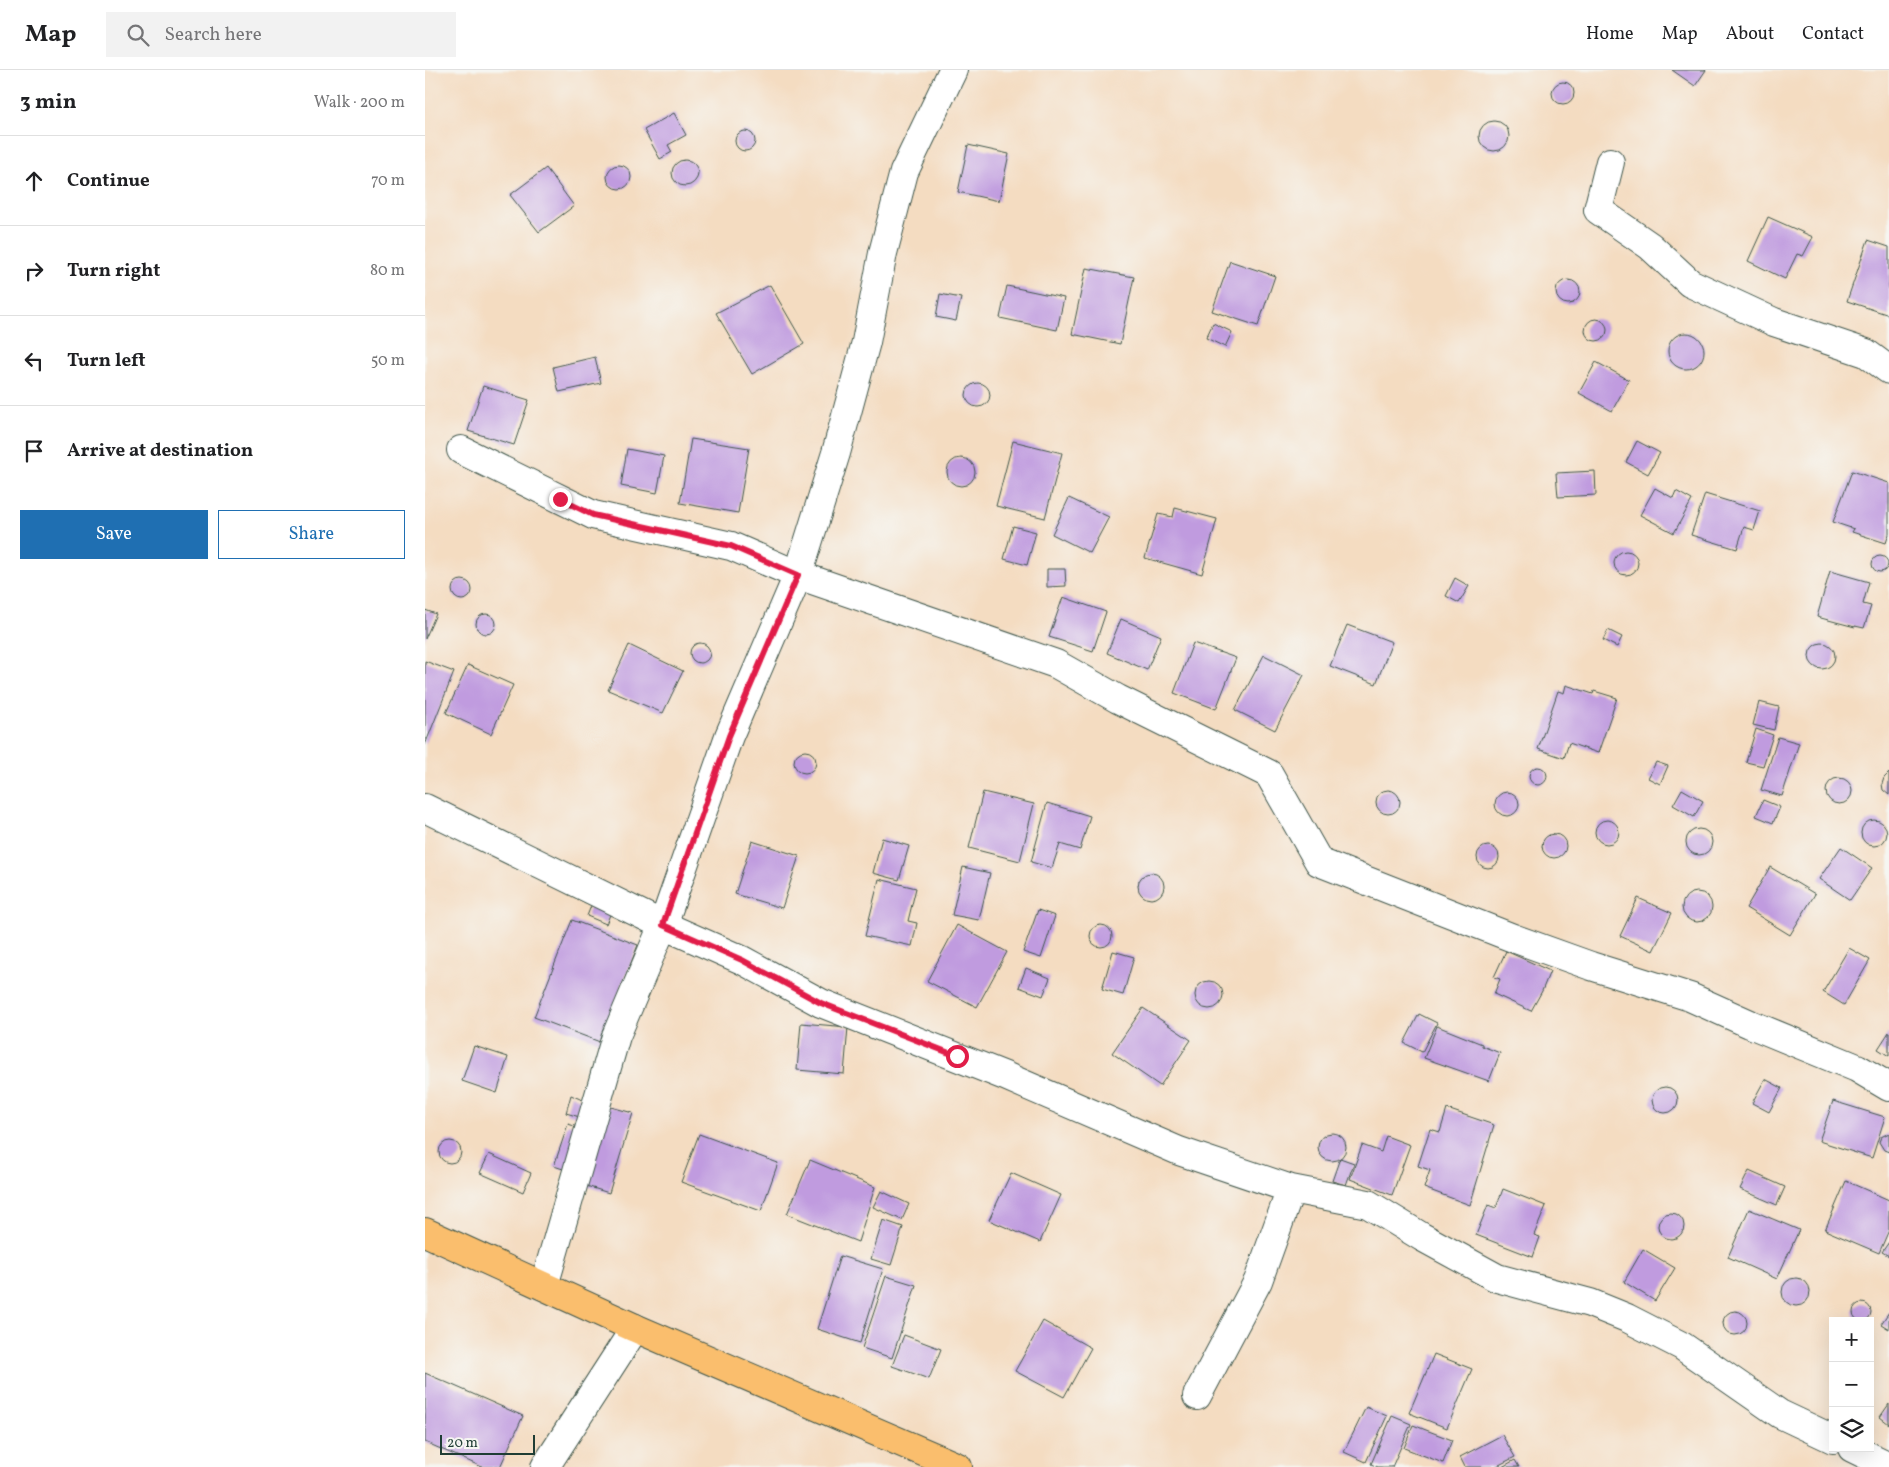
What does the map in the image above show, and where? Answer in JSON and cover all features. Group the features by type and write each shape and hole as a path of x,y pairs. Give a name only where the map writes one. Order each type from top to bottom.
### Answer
{"highway":[{"path":"425,1232 635,1328 958,1467"}],"street":[{"path":"544,1286 616,1036 663,925 729,736 798,575 836,454 866,342 883,253 903,172 953,70"},
{"path":"1610,162 1597,210 1650,246 1690,283 1774,322 1866,353 1889,370"},
{"path":"461,450 593,515 731,546 798,575 1056,664 1126,703 1269,774 1319,862 1513,938 1591,966 1690,997 1857,1068 1889,1087"},
{"path":"425,808 663,925 742,960 821,1003 1005,1076 1179,1152 1291,1189 1368,1204 1422,1237 1497,1278 1590,1303 1627,1318 1682,1346 1780,1414 1829,1437"},
{"path":"1197,1396 1258,1281 1291,1189"},
{"path":"545,1467 635,1328"},
{"path":"1860,1452 1889,1466"}],"building":[{"path":"1672,70 1706,70 1695,86"},
{"path":"1563,82 1571,85 1574,93 1571,101 1563,104 1555,101 1552,93 1555,85"},
{"path":"674,113 686,135 668,145 672,152 660,159 644,130"},
{"path":"1494,121 1505,125 1509,136 1505,147 1494,151 1483,147 1479,136 1483,125"},
{"path":"741,131 749,131 755,137 755,145 749,151 741,151 735,145 735,137"},
{"path":"968,145 1009,154 999,201 958,192"},
{"path":"685,160 694,164 698,173 694,182 685,186 676,182 672,173 676,164"},
{"path":"619,165 624,166 630,172 630,182 624,188 619,189 614,188 608,182 607,177 608,172 614,166"},
{"path":"546,168 574,206 539,232 510,195"},
{"path":"1768,217 1813,237 1803,256 1797,254 1785,279 1748,261"},
{"path":"1868,240 1889,247 1889,315 1847,301"},
{"path":"1230,261 1275,276 1258,326 1212,311"},
{"path":"1086,268 1134,277 1120,344 1072,334"},
{"path":"1568,280 1576,284 1580,292 1576,300 1568,304 1560,300 1556,292 1560,284"},
{"path":"770,285 804,344 752,374 716,313"},
{"path":"1007,286 1064,298 1057,330 1000,318"},
{"path":"940,294 961,298 956,321 936,317"},
{"path":"1596,319 1604,322 1607,330 1604,338 1596,341 1588,338 1585,330 1588,322"},
{"path":"1213,323 1232,332 1225,347 1206,338"},
{"path":"1686,333 1698,339 1704,351 1698,363 1686,369 1674,363 1668,351 1674,339"},
{"path":"595,357 601,383 559,392 553,367"},
{"path":"1596,362 1629,380 1612,411 1579,393"},
{"path":"978,383 983,384 989,390 989,400 983,406 978,407 973,406 967,400 966,395 967,390 973,384"},
{"path":"483,386 529,400 514,445 468,431"},
{"path":"691,439 749,448 738,513 680,503"},
{"path":"1013,441 1062,453 1045,518 996,506"},
{"path":"1637,441 1660,453 1648,474 1626,462"},
{"path":"627,449 664,456 657,493 621,486"},
{"path":"961,458 971,462 975,472 971,482 961,486 951,482 947,472 951,462"},
{"path":"1595,471 1596,495 1558,497 1556,473"},
{"path":"1852,471 1889,483 1889,534 1886,543 1852,532 1854,529 1833,522"},
{"path":"1655,488 1673,498 1676,491 1692,500 1674,533 1640,515"},
{"path":"1705,494 1760,511 1754,530 1744,527 1737,549 1691,535"},
{"path":"1069,498 1109,517 1090,553 1052,534"},
{"path":"1175,508 1217,519 1202,574 1145,558 1158,514 1173,517"},
{"path":"1013,526 1036,532 1027,565 1004,559"},
{"path":"1626,551 1631,552 1637,558 1637,568 1631,574 1626,575 1621,574 1615,568 1614,563 1615,558 1621,552"},
{"path":"1880,556 1886,558 1888,564 1886,570 1880,572 1874,570 1872,564 1874,558"},
{"path":"1047,569 1065,569 1066,586 1047,587"},
{"path":"1830,571 1869,582 1863,604 1871,606 1864,628 1817,617"},
{"path":"1455,578 1469,586 1459,603 1446,596"},
{"path":"462,580 469,583 472,590 469,597 462,600 455,597 452,590 455,583"},
{"path":"1063,597 1106,612 1093,651 1049,637"},
{"path":"425,610 436,614 425,639"},
{"path":"486,614 493,617 496,624 493,631 486,634 479,631 476,624 479,617"},
{"path":"1121,619 1161,636 1147,670 1107,653"},
{"path":"1347,625 1392,642 1376,684 1330,666"},
{"path":"1608,630 1622,637 1617,647 1603,640"},
{"path":"700,643 707,646 710,653 707,660 700,663 693,660 690,653 693,646"},
{"path":"1193,643 1236,658 1216,709 1174,693"},
{"path":"1822,643 1831,647 1835,656 1831,665 1822,669 1813,665 1809,656 1813,647"},
{"path":"629,645 683,671 663,713 608,690"},
{"path":"1264,655 1304,675 1275,730 1235,710"},
{"path":"425,661 454,672 425,745"},
{"path":"468,665 513,685 491,734 446,713"},
{"path":"1566,685 1593,694 1594,691 1617,698 1598,753 1569,743 1564,758 1538,749 1558,691 1564,693"},
{"path":"1759,702 1779,707 1774,730 1753,725"},
{"path":"1756,729 1773,735 1763,766 1746,762"},
{"path":"1778,737 1799,743 1782,796 1761,790"},
{"path":"805,751 813,754 816,762 813,770 805,773 797,770 794,762 797,754"},
{"path":"1656,762 1668,766 1660,784 1648,778"},
{"path":"1534,767 1542,767 1547,772 1545,783 1534,785 1529,780 1529,772"},
{"path":"1889,773 1889,795 1883,790 1882,784 1884,778"},
{"path":"1839,778 1848,782 1852,791 1848,800 1839,804 1830,800 1826,791 1830,782"},
{"path":"1682,789 1703,801 1694,817 1673,805"},
{"path":"1388,790 1396,794 1400,802 1396,810 1388,814 1380,810 1376,802 1380,794"},
{"path":"983,792 1034,804 1020,861 969,848"},
{"path":"1507,792 1515,796 1519,804 1515,812 1507,816 1499,812 1495,804 1499,796"},
{"path":"1763,800 1780,807 1773,823 1756,816"},
{"path":"1047,803 1090,816 1080,850 1060,844 1052,868 1031,862"},
{"path":"1602,820 1612,820 1619,827 1619,837 1612,844 1602,844 1595,837 1595,827"},
{"path":"1874,820 1883,824 1887,833 1883,842 1874,846 1865,842 1861,833 1865,824"},
{"path":"1699,829 1708,833 1712,842 1708,851 1699,855 1690,851 1686,842 1690,833"},
{"path":"1549,834 1559,834 1566,841 1566,851 1559,858 1549,858 1542,851 1542,841"},
{"path":"882,838 909,846 899,880 873,873"},
{"path":"752,841 799,856 782,908 735,894"},
{"path":"1488,846 1496,849 1499,857 1496,865 1488,868 1480,865 1477,857 1480,849"},
{"path":"1841,847 1872,868 1850,900 1819,879"},
{"path":"963,867 990,873 979,920 952,915"},
{"path":"1770,867 1815,894 1790,935 1746,908"},
{"path":"1151,873 1160,877 1164,886 1160,895 1151,899 1142,895 1138,886 1142,877"},
{"path":"879,879 916,888 908,921 917,923 912,946 865,936"},
{"path":"1697,892 1708,896 1712,907 1708,918 1697,922 1686,918 1682,907 1686,896"},
{"path":"1638,898 1672,913 1653,951 1620,936"},
{"path":"593,901 612,910 606,924 587,916"},
{"path":"1038,910 1055,916 1041,958 1023,952"},
{"path":"572,920 638,945 600,1042 534,1017"},
{"path":"957,925 1007,952 977,1007 927,981"},
{"path":"1097,925 1105,925 1112,932 1112,940 1105,947 1097,947 1090,940 1090,932"},
{"path":"1849,948 1870,960 1844,1005 1823,992"},
{"path":"1113,951 1134,957 1123,995 1102,989"},
{"path":"1506,951 1550,971 1531,1011 1494,994 1500,979 1494,977"},
{"path":"1026,968 1050,978 1043,996 1019,987"},
{"path":"1209,981 1219,985 1223,995 1219,1005 1209,1009 1199,1005 1195,995 1199,985"},
{"path":"1143,1008 1191,1040 1160,1086 1112,1053"},
{"path":"1419,1014 1437,1023 1422,1052 1404,1043"},
{"path":"801,1023 848,1027 844,1074 797,1070"},
{"path":"1437,1026 1500,1053 1489,1081 1424,1058"},
{"path":"1889,1032 1889,1056 1878,1049"},
{"path":"474,1046 508,1057 497,1093 462,1081"},
{"path":"1765,1079 1782,1088 1769,1112 1752,1103"},
{"path":"1665,1087 1674,1091 1678,1100 1674,1109 1665,1113 1656,1109 1652,1100 1656,1091"},
{"path":"571,1095 587,1102 583,1118 566,1113"},
{"path":"1833,1101 1885,1117 1872,1158 1819,1141"},
{"path":"607,1106 633,1113 609,1193 583,1185"},
{"path":"1447,1109 1494,1125 1470,1205 1424,1188 1430,1170 1418,1166 1430,1129 1440,1132"},
{"path":"568,1124 587,1130 572,1172 554,1166"},
{"path":"1332,1133 1342,1137 1346,1147 1342,1157 1332,1161 1322,1157 1318,1147 1322,1137"},
{"path":"1889,1133 1889,1152 1884,1150 1879,1142 1881,1137"},
{"path":"699,1134 778,1163 761,1211 681,1182"},
{"path":"1386,1136 1410,1145 1392,1195 1350,1179 1362,1145 1381,1152"},
{"path":"450,1141 458,1144 461,1152 458,1160 450,1163 442,1160 439,1152 442,1144"},
{"path":"489,1154 531,1173 523,1192 480,1173"},
{"path":"1340,1158 1354,1163 1346,1185 1332,1181"},
{"path":"810,1160 875,1187 858,1242 787,1214"},
{"path":"1749,1171 1785,1187 1777,1205 1740,1189"},
{"path":"1011,1173 1061,1195 1040,1242 989,1220"},
{"path":"1846,1181 1889,1200 1889,1230 1879,1253 1825,1230"},
{"path":"1503,1189 1546,1206 1534,1235 1540,1237 1533,1257 1476,1235 1488,1205 1496,1208"},
{"path":"881,1191 909,1204 902,1220 873,1207"},
{"path":"1749,1209 1799,1230 1777,1279 1728,1257"},
{"path":"1671,1213 1680,1217 1684,1226 1680,1235 1671,1239 1662,1235 1658,1226 1662,1217"},
{"path":"883,1220 903,1227 891,1265 871,1259"},
{"path":"1889,1242 1889,1256 1882,1252"},
{"path":"1643,1249 1675,1268 1655,1301 1624,1282"},
{"path":"840,1256 883,1269 860,1343 817,1329"},
{"path":"886,1276 916,1285 892,1358 862,1348"},
{"path":"1796,1278 1806,1282 1810,1292 1806,1302 1796,1306 1786,1302 1782,1292 1786,1282"},
{"path":"1858,1303 1866,1303 1871,1308 1870,1317 1853,1316 1853,1308"},
{"path":"1735,1311 1740,1312 1746,1318 1746,1328 1740,1334 1735,1335 1730,1334 1724,1328 1723,1323 1724,1318 1730,1312"},
{"path":"1889,1312 1889,1329 1881,1324"},
{"path":"1043,1321 1091,1348 1064,1397 1015,1371"},
{"path":"904,1335 941,1349 929,1379 892,1366"},
{"path":"1434,1354 1472,1369 1447,1428 1409,1413"},
{"path":"425,1373 523,1416 500,1467 482,1467 425,1442"},
{"path":"1889,1404 1889,1424 1880,1417"},
{"path":"1366,1407 1387,1416 1366,1462 1344,1452"},
{"path":"1392,1416 1411,1424 1392,1467 1378,1467 1371,1464"},
{"path":"1413,1425 1452,1440 1443,1463 1404,1448"},
{"path":"1502,1435 1515,1457 1495,1467 1465,1467 1460,1457"},
{"path":"1515,1460 1519,1467 1502,1467"}],"route":[{"path":"560,499 593,515 731,546 798,575 729,736 663,925 742,960 821,1003 957,1056"}]}
